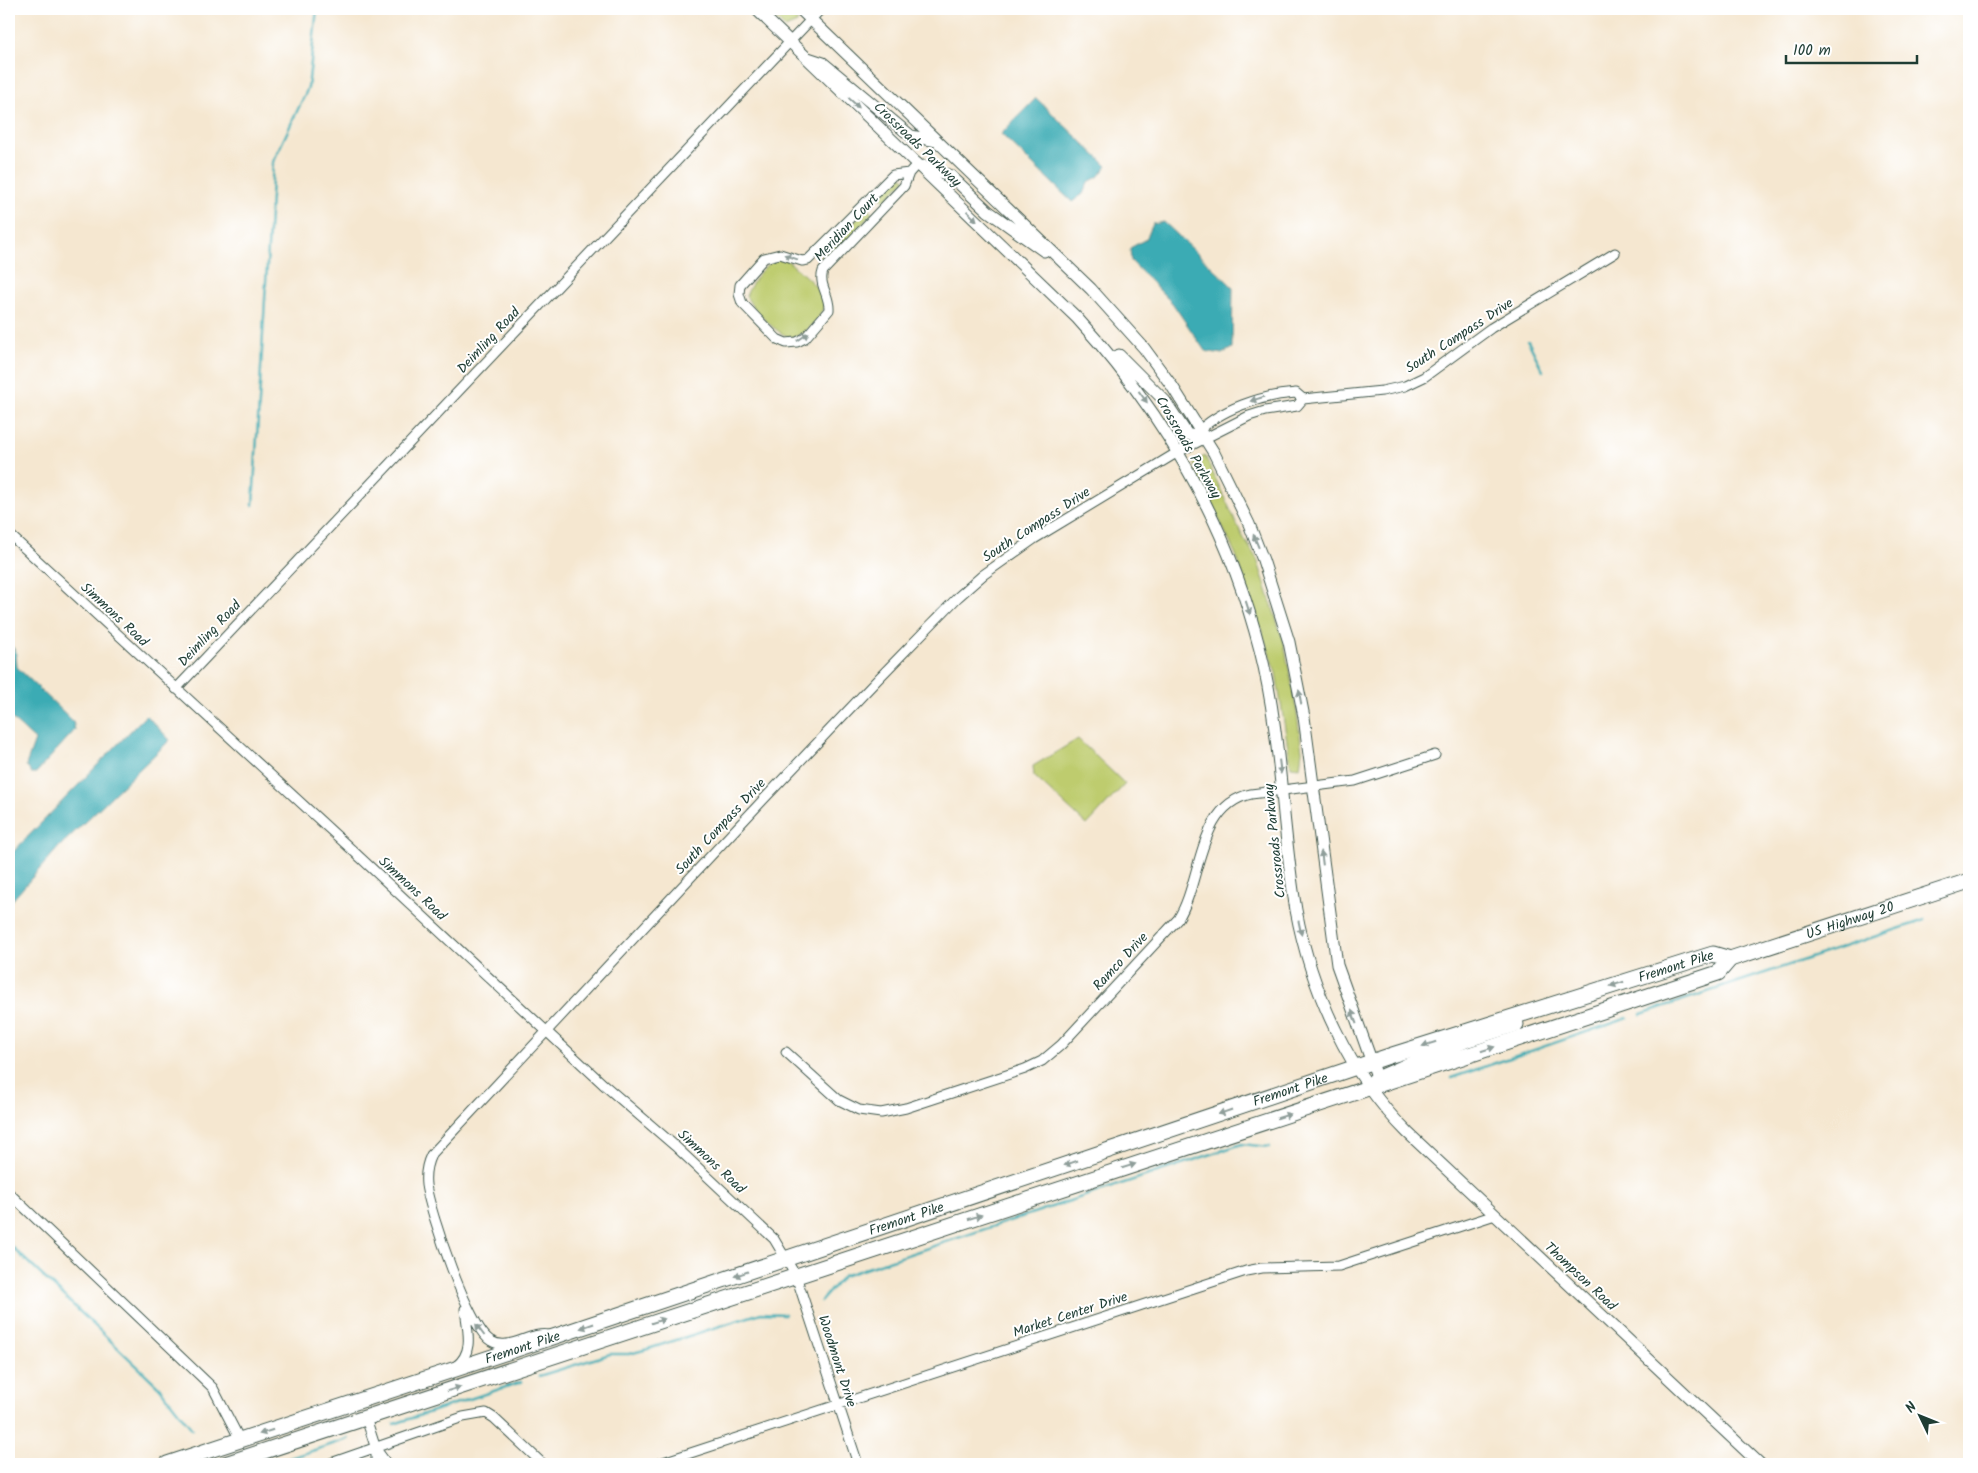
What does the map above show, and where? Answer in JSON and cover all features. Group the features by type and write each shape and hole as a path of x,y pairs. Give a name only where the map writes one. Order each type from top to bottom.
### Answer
{"main road":[{"name":"US Highway 20","path":"1730,960 1969,881"},
{"name":"Fremont Pike","path":"167,1464 556,1336 792,1267 1718,973 1730,960 1713,954 1364,1064 1013,1183 792,1267 366,1418 225,1464"},
{"path":"1375,1083 1468,1039 1540,1016 1567,1000"},
{"path":"366,1418 372,1406 435,1384 452,1371"},
{"path":"262,1452 283,1437 342,1415 360,1401"}],"street":[{"name":"Crossroads Parkway","path":"756,9 1077,318 1124,372 1178,452 1214,521 1250,613 1269,690 1283,789 1293,887 1303,940 1325,1003 1364,1064"},
{"name":"Crossroads Parkway","path":"800,9 1091,289 1144,348 1200,435 1249,524 1276,598 1298,681 1337,965 1364,1064"},
{"name":"Deimling Road","path":"176,689 820,9"},
{"path":"806,58 823,63 911,136 938,142"},
{"path":"918,163 952,176 988,210 1041,250 1059,258"},
{"name":"Meridian Court","path":"909,172 893,175 814,257 802,261 780,254 768,256 743,280 739,290 742,303 777,339 786,343 797,342 805,338 826,316 829,305 821,281 823,271 904,186 909,172 918,163"},
{"path":"869,199 880,210"},
{"name":"South Compass Drive","path":"1200,435 1265,411 1297,406 1303,399 1382,391 1405,386 1424,377 1491,328 1615,253"},
{"path":"1077,318 1118,353 1165,401 1187,434 1200,435"},
{"name":"South Compass Drive","path":"556,1336 537,1334 509,1344 495,1343 480,1332 464,1304 427,1192 426,1172 428,1161 439,1144 775,787 958,597 1008,556 1178,452 1242,404 1258,399 1296,393 1303,399"},
{"name":"Simmons Road","path":"9,534 546,1031 774,1238 792,1267"},
{"name":"Ramco Drive","path":"786,1052 839,1100 859,1110 881,1113 906,1108 1034,1065 1061,1045 1178,919 1184,907 1197,863 1211,829 1224,809 1240,796 1355,781 1435,755"},
{"name":"Thompson Road","path":"1364,1064 1375,1083 1384,1108 1760,1464"},
{"path":"9,1193 212,1388 240,1440"},
{"name":"Market Center Drive","path":"657,1464 1246,1271 1262,1268 1339,1266 1495,1215"},
{"name":"Woodmont Drive","path":"792,1267 858,1464"},
{"name":"South Compass Drive","path":"452,1371 462,1361 469,1349 464,1304"},
{"path":"328,1464 376,1449 469,1415 486,1413 494,1418 543,1464"},
{"path":"366,1418 376,1449 376,1464"},
{"path":"376,1449 387,1464"}],"green space":[{"path":"766,9 790,9 797,15 797,23 785,28"},
{"path":"899,175 906,179 885,200 882,199 880,195"},
{"path":"868,208 872,214 825,263 820,262 820,258"},
{"path":"780,257 788,261 817,287 823,296 824,302 819,316 809,328 791,337 773,327 759,314 746,296 759,273 768,264"},
{"path":"1205,456 1243,537 1257,559 1284,643 1302,751 1300,767 1291,766 1276,673 1236,555 1196,471 1194,462"},
{"path":"1078,739 1125,784 1087,825 1034,776 1033,766"}],"water":[{"path":"1036,98 1107,166 1098,177 1088,182 1083,194 1072,202 1001,134"},
{"path":"1164,222 1233,287 1232,348 1222,354 1205,351 1173,304 1131,261 1130,248 1146,239 1153,224"},
{"path":"12,646 16,652 17,667 73,721 75,730 36,773 31,773 26,765 35,740 9,716 9,648"},
{"path":"146,715 170,740 59,847 9,904 9,856"}],"waterway":[{"path":"253,505 273,162 308,88 317,9"},
{"path":"1528,341 1543,371"},
{"path":"1641,1014 1925,920"},
{"path":"1451,1078 1628,1018"},
{"path":"821,1301 843,1276 1242,1144 1269,1147"},
{"path":"9,1244 159,1387 192,1429"},
{"path":"539,1376 610,1354 629,1354 648,1349 761,1313 785,1314"},
{"path":"394,1424 521,1382"},
{"path":"272,1464 348,1439"}]}
